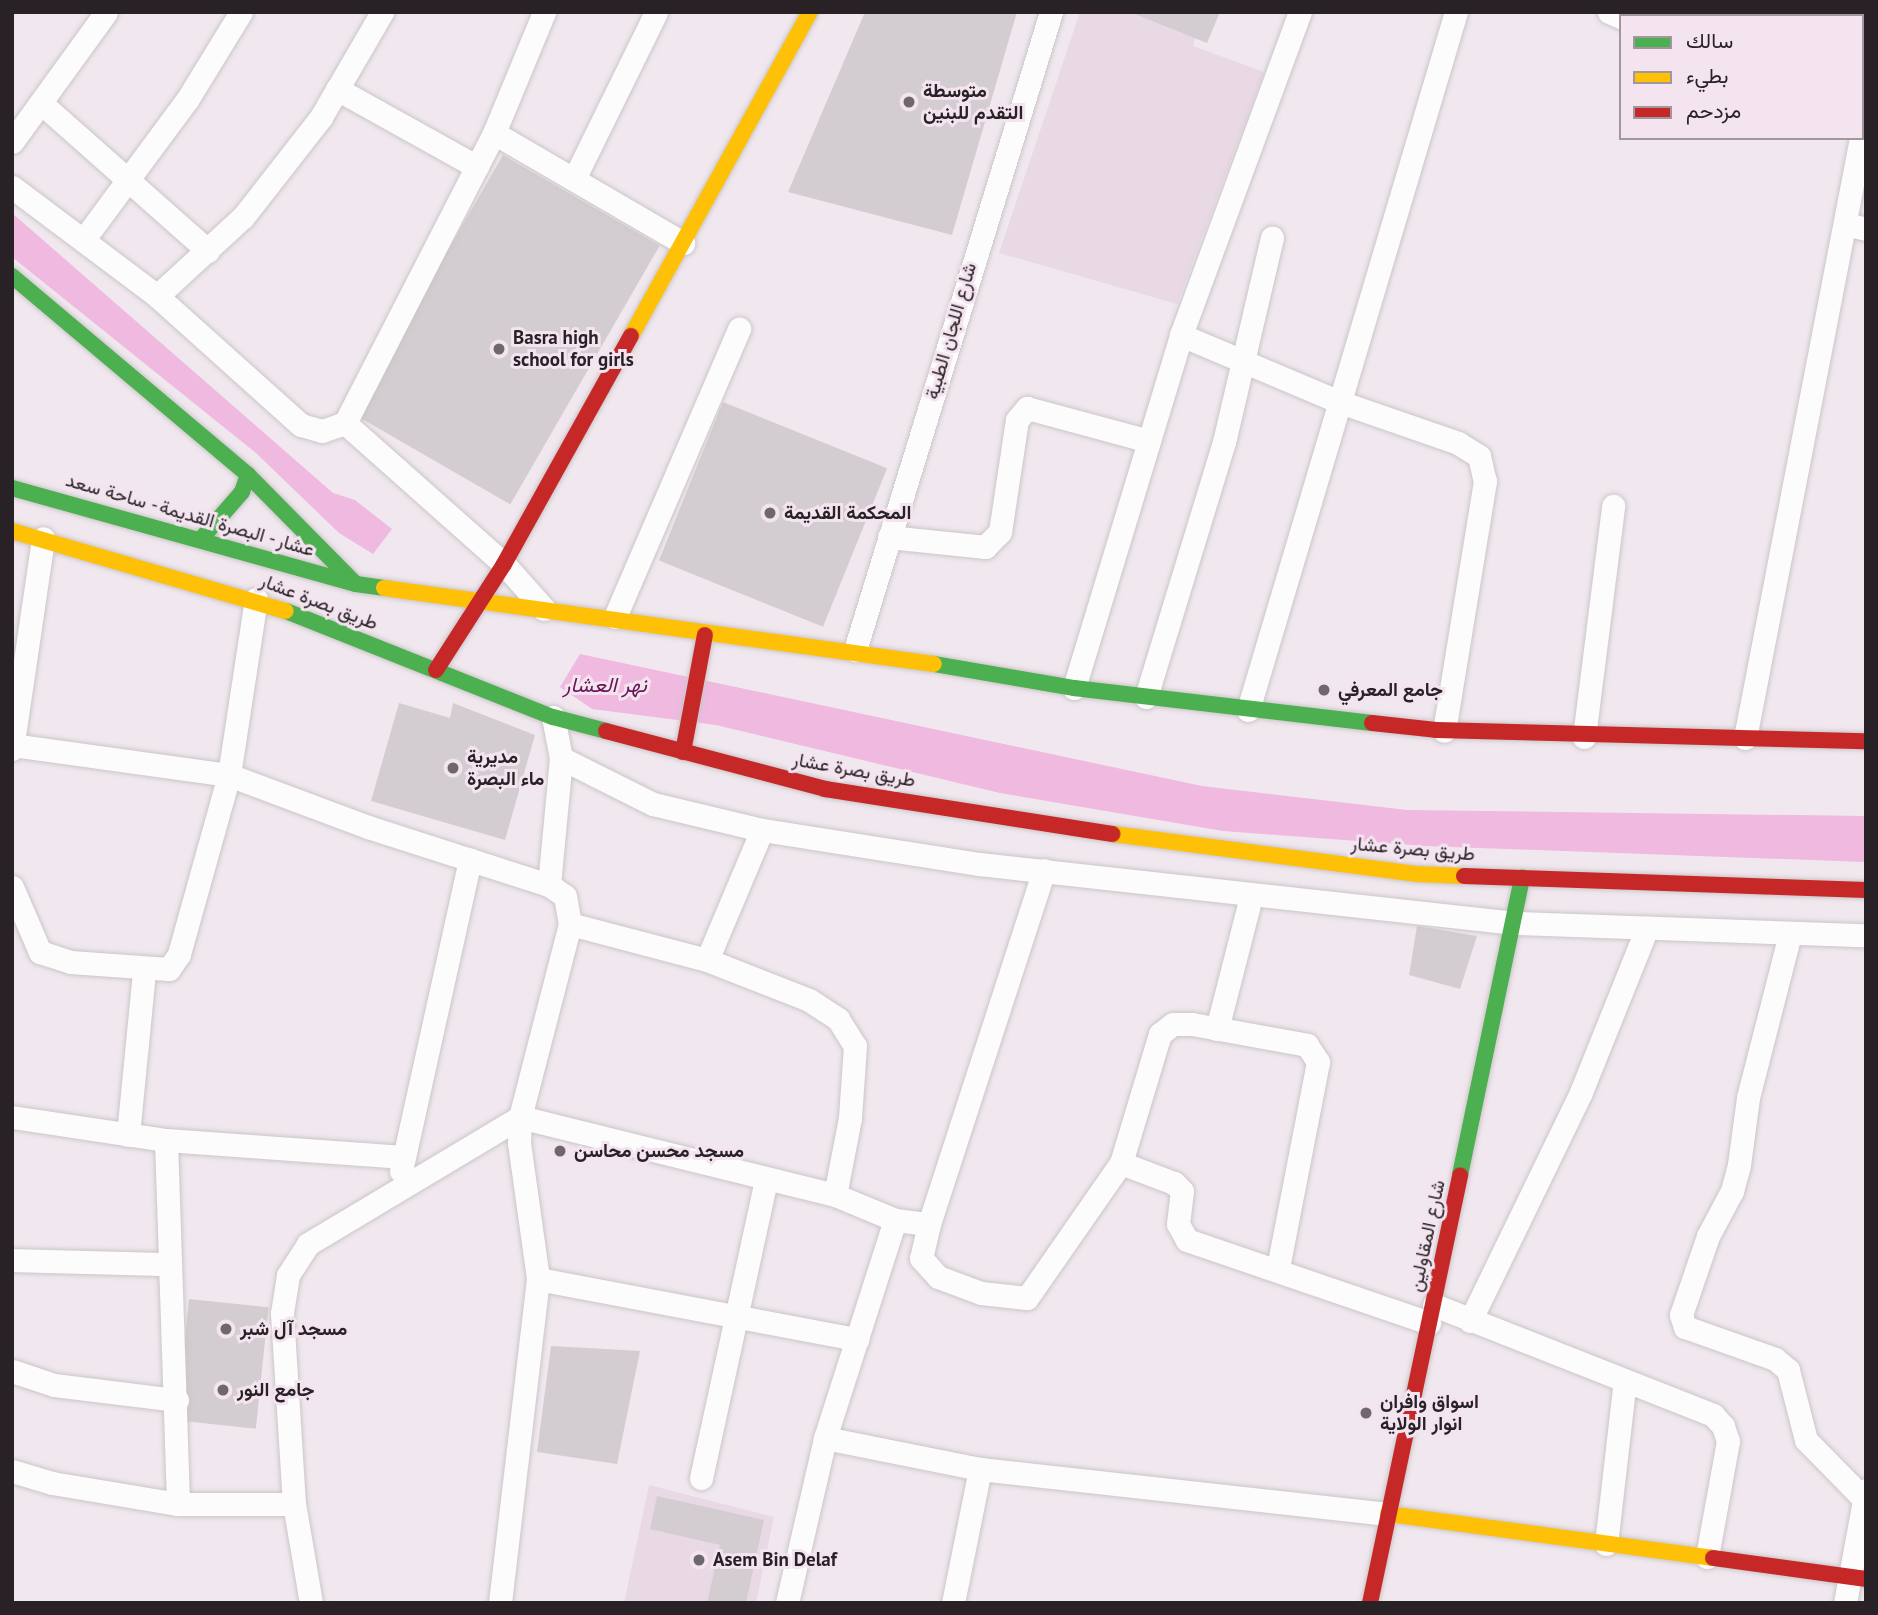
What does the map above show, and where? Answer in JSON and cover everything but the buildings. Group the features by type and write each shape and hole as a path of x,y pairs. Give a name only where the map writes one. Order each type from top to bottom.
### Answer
{"main road":[{"path":"436,670 504,564 810,12"},
{"path":"12,276 248,475 356,584"},
{"path":"201,539 242,492 248,475"},
{"name":"عشار - البصرة القديمة - ساحة سعد","path":"12,488 356,584 615,617 705,635 855,650 1074,688 1444,731 1584,737 1866,741"},
{"name":"طريق بصرة عشار","path":"12,531 256,599 553,717 825,789 1062,827 1417,874 1866,890"},
{"path":"683,752 705,635"},
{"name":"شارع المقاولين","path":"1370,1603 1516,923 1522,877"},
{"path":"1388,1514 1857,1578"}],"street":[{"path":"12,142 106,12"},
{"path":"84,239 187,100 241,12"},
{"path":"157,296 243,217 337,89 382,12"},
{"path":"12,187 157,296 300,425 323,431 345,423 494,134 544,12"},
{"path":"574,179 656,12"},
{"name":"شارع اللجان الطبية","path":"855,650 1051,12"},
{"path":"1074,688 1181,335 1300,12"},
{"path":"1248,710 1337,401 1455,12"},
{"path":"337,89 477,167"},
{"path":"41,103 130,178 208,251"},
{"path":"494,134 683,243"},
{"path":"1745,738 1855,226 1861,140"},
{"path":"1146,697 1224,442 1272,238"},
{"path":"615,617 739,329"},
{"path":"1181,335 1337,401 1458,443 1479,456 1485,481 1444,731"},
{"path":"889,537 985,547 1000,532 1017,420 1027,408 1149,441"},
{"path":"345,423 504,564 544,610"},
{"path":"1584,737 1613,506"},
{"path":"43,538 12,746 229,775 549,885 565,896 570,924 520,1117 519,1143 538,1279 500,1603"},
{"path":"12,887 40,951 70,962 144,971 169,969 179,954 229,775 256,599"},
{"path":"549,885 561,758 553,717"},
{"path":"561,758 653,804 762,830 979,864 1251,897 1516,923 1866,935"},
{"path":"707,960 762,830"},
{"path":"397,1192 403,1157 429,1059 470,860"},
{"path":"1044,870 929,1224 921,1258 938,1277 981,1293 1027,1298 1121,1163 1160,1034 1173,1024 1307,1045 1318,1062 1278,1268"},
{"path":"1217,1029 1251,897"},
{"path":"570,924 707,960 809,1000 838,1019 855,1046 850,1118 835,1195"},
{"path":"1470,1321 1581,1092 1647,928"},
{"path":"1790,934 1748,1098 1740,1165 1732,1191 1708,1236 1681,1315 1685,1326 1775,1359 1788,1370 1806,1440 1865,1494 1857,1578 1844,1603"},
{"path":"128,1136 144,971"},
{"path":"12,1116 166,1140 403,1157"},
{"path":"311,1603 294,1504 282,1313 288,1275 308,1244 520,1117 835,1195 895,1220 929,1224"},
{"path":"166,1140 169,1265 177,1400 178,1504"},
{"path":"1121,1163 1174,1183 1182,1191 1178,1224 1187,1240 1432,1314 1470,1321 1713,1415 1723,1426 1728,1441 1707,1558"},
{"path":"701,1478 766,1179"},
{"path":"787,1603 825,1438 895,1220"},
{"path":"12,1260 169,1265"},
{"path":"538,1279 737,1314 857,1339"},
{"path":"12,1371 54,1385 177,1400"},
{"path":"1606,1544 1625,1381"},
{"path":"825,1438 980,1469 1388,1514"},
{"path":"953,1603 980,1469"},
{"path":"12,1471 52,1483 178,1504 294,1504"}],"shaded area":[{"path":"1080,12 1139,12 1197,32 1193,46 1264,72 1177,304 999,253"},
{"name":"Asem Bin Delaf","path":"649,1485 774,1517 756,1603 624,1603"}],"water":[{"path":"12,213 333,493 355,500 392,529 373,554 339,533 256,453 12,257"},
{"name":"نهر العشار","path":"580,654 1202,786 1407,810 1866,816 1866,862 1425,846 1223,831 1000,793 716,725 592,709 560,687"}],"traffic: fast":[{"path":"12,276 248,475 356,584"},
{"path":"201,539 242,492 248,475"},
{"path":"12,488 356,584 384,588"},
{"path":"286,611 553,717 606,731"},
{"path":"934,664 1074,688 1372,723"},
{"path":"1460,1175 1522,877"}],"traffic: slow":[{"path":"631,336 810,12"},
{"path":"12,531 286,611"},
{"path":"384,588 934,664"},
{"path":"1113,834 1417,874 1464,876"},
{"path":"1388,1514 1713,1558"}],"traffic: jam":[{"path":"436,670 504,564 631,336"},
{"path":"683,752 705,635"},
{"path":"1372,723 1436,730 1866,741"},
{"path":"606,731 825,789 1113,834"},
{"path":"1464,876 1866,890"},
{"path":"1370,1603 1460,1175"},
{"path":"1713,1558 1866,1579"}],"place":[{"name":"متوسطة التقدم للبنين","path":"909,102"},
{"name":"Basra high school for girls","path":"499,349"},
{"name":"المحكمة القديمة","path":"770,513"},
{"name":"جامع المعرفي","path":"1324,690"},
{"name":"مديرية ماء البصرة","path":"453,768"},
{"name":"مسجد محسن محاسن","path":"560,1151"},
{"name":"مسجد آل شبر","path":"226,1329"},
{"name":"جامع النور","path":"223,1390"},
{"name":"اسواق وافران انوار الولاية","path":"1366,1413"},
{"name":"Asem Bin Delaf","path":"699,1560"}]}
